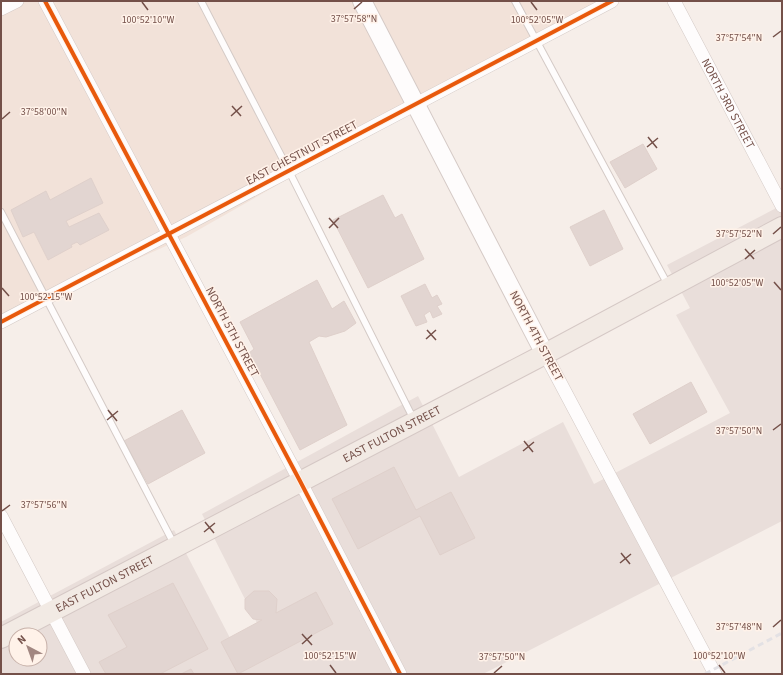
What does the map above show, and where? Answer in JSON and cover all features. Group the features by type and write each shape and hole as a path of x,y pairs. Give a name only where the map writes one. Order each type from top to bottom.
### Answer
{"main road":[{"name":"NORTH 4TH STREET","path":"362,1 545,354"},
{"name":"EAST FULTON STREET","path":"1,638 545,354 782,227"}],"street":[{"path":"1,9 17,1"},
{"name":"NORTH 5TH STREET","path":"45,1 300,481 400,674"},
{"name":"EAST CHESTNUT STREET","path":"1,322 612,1"},
{"name":"NORTH 3RD STREET","path":"674,1 782,206"},
{"name":"NORTH 4TH STREET","path":"545,354 714,672"},
{"path":"1,516 84,674"}],"lane":[{"path":"201,1 289,171 415,422"},
{"path":"514,1 669,287"},
{"path":"1,212 175,546"}],"shaded area":[{"path":"1,1 601,1 186,237 1,320"},
{"path":"782,205 782,521 483,674 1,674 1,622 174,530 230,638 257,623 202,514 418,396 459,477 563,422 594,484 730,413 676,315 690,308 667,265"}],"building":[{"path":"643,144 657,169 625,188 610,162"},
{"path":"91,178 103,203 66,221 69,227 99,213 109,230 80,245 77,242 71,245 72,247 48,260 34,232 23,237 11,210 46,191 50,200"},
{"path":"383,195 395,218 402,214 424,259 368,288 333,220"},
{"path":"604,210 623,249 590,266 570,227"},
{"path":"317,280 332,309 344,301 356,323 345,331 326,337 319,336 309,342 347,425 300,450 249,353 254,349 240,322"},
{"path":"425,284 432,298 437,295 442,304 437,306 442,314 433,318 430,311 424,315 427,322 416,326 401,296"},
{"path":"691,382 707,412 650,444 633,414"},
{"path":"182,410 205,453 148,484 124,441"},
{"path":"394,467 416,510 451,492 475,538 440,555 420,516 358,549 332,499"},
{"path":"173,583 208,649 160,674 106,674 99,662 127,647 108,615"},
{"path":"254,591 269,591 277,599 276,613 316,592 333,624 238,674 221,642 262,620 253,619 245,609 245,599"},
{"path":"191,669 194,674 181,674"}],"railway":[{"path":"705,674 782,633"}],"cycle path":[{"path":"45,1 300,481 400,674"},
{"path":"1,322 612,1"}]}
